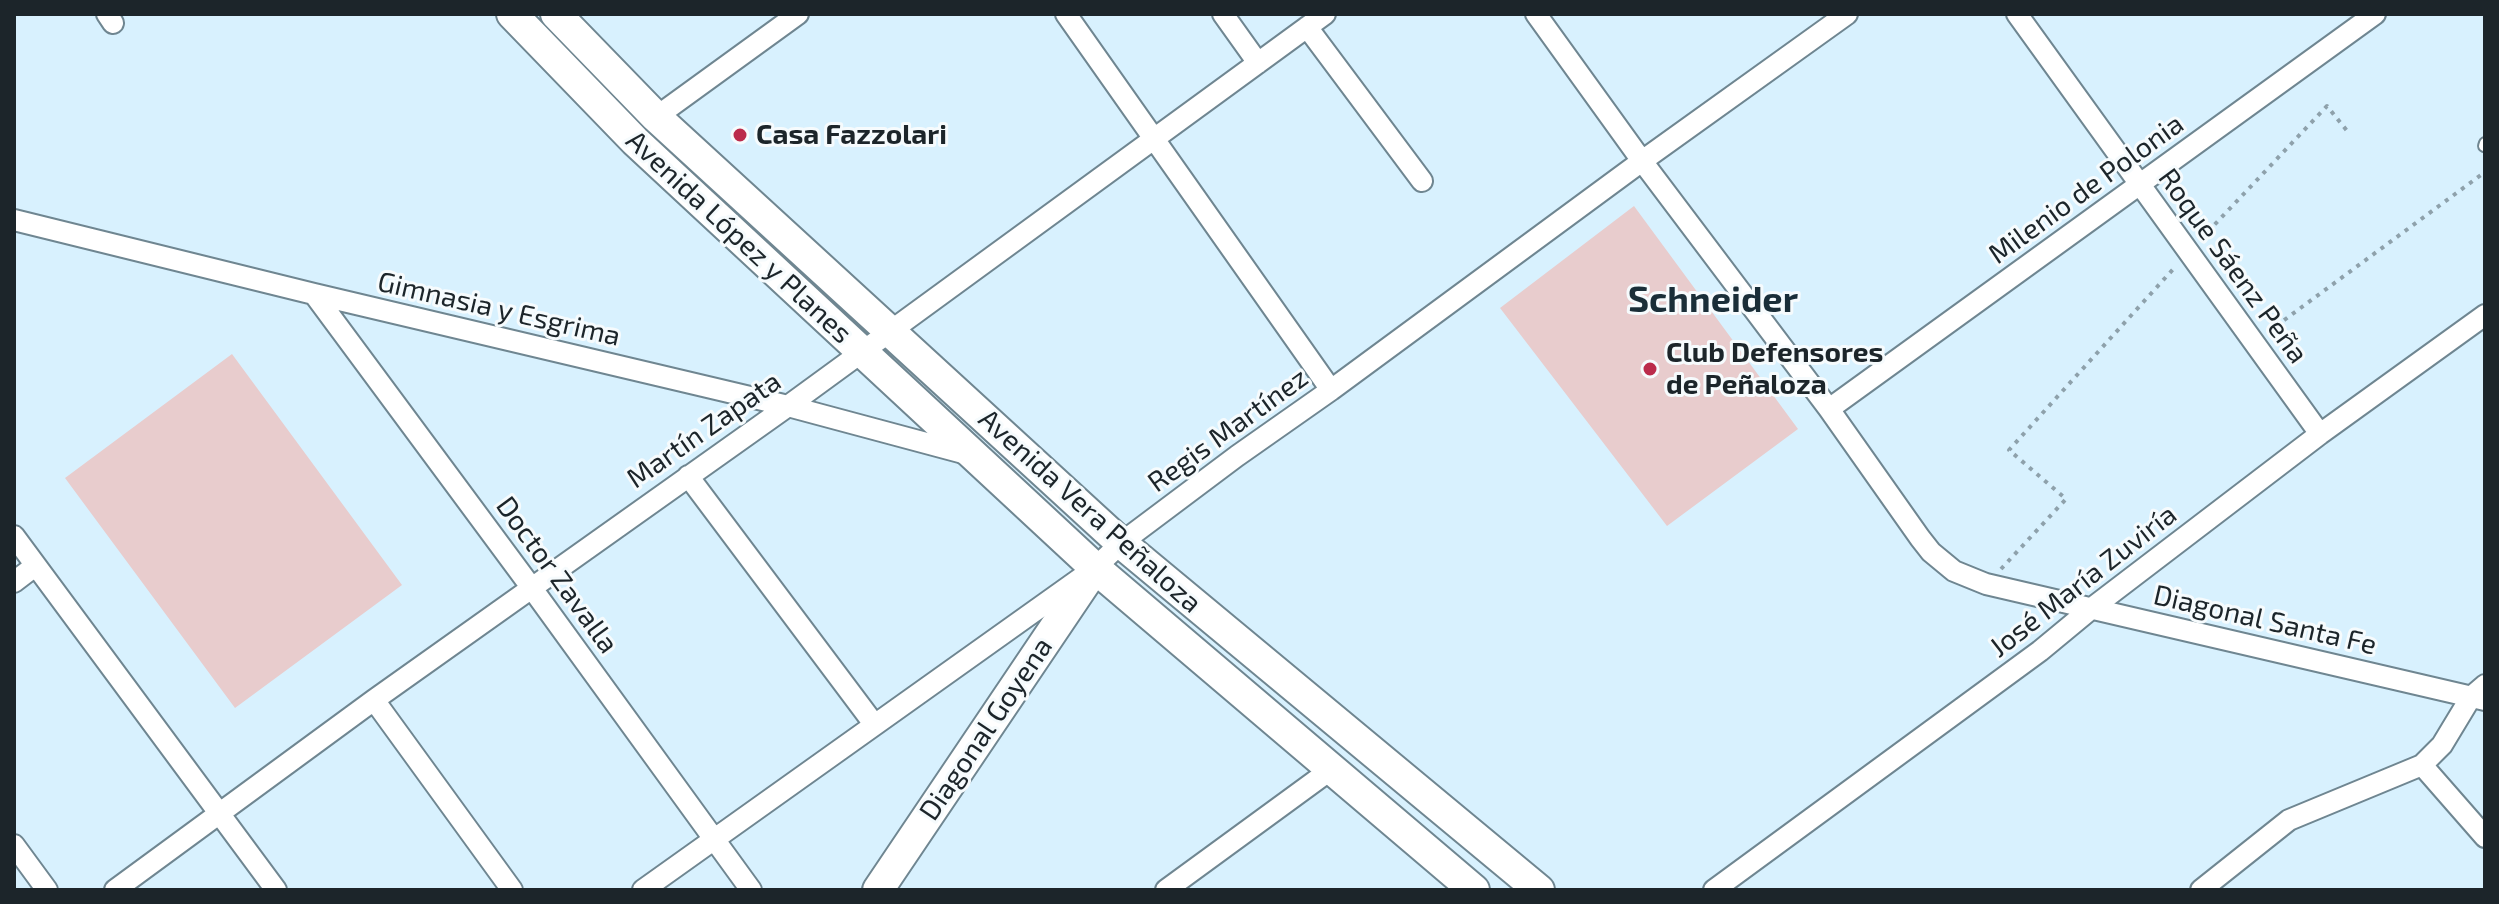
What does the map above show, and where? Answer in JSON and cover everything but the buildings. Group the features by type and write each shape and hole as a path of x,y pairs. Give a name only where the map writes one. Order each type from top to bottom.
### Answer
{"main road":[{"name":"Avenida López y Planes","path":"512,14 635,141 971,455"},
{"name":"Avenida López y Planes","path":"556,14 656,117"},
{"name":"Avenida Vera Peñaloza","path":"656,117 1121,543 1539,890"},
{"name":"Avenida Vera Peñaloza","path":"971,455 1095,568 1474,890"},
{"name":"Diagonal Goyena","path":"878,890 1095,568"}],"street":[{"path":"656,117 798,14"},
{"path":"1066,14 1331,390"},
{"path":"1223,14 1258,63"},
{"name":"Martín Zapata","path":"115,890 531,587 788,406 1325,14"},
{"name":"Diagonal Santa Fe","path":"1536,14 1642,161 1829,409 1931,552 1954,571 1986,584 2480,694"},
{"name":"Roque Sáenz Peña","path":"2017,14 2320,434"},
{"name":"Milenio de Polonia","path":"1829,409 2375,14"},
{"name":"Regis Martínez","path":"643,890 1095,568 1121,543 1237,456 1837,17"},
{"path":"1307,27 1422,181"},
{"name":"Gimnasia y Esgrima","path":"14,220 788,406 971,455"},
{"name":"Doctor Zavalla","path":"314,294 751,890"},
{"name":"José María Zuviría","path":"1714,890 2040,651 2320,434 2485,315"},
{"path":"688,476 874,724"},
{"path":"14,536 276,890"},
{"path":"14,582 35,566"},
{"path":"2201,890 2289,820 2422,765 2442,745 2480,694"},
{"path":"374,700 512,890"},
{"path":"2422,765 2485,837"},
{"path":"1166,890 1333,768"},
{"path":"14,845 47,890"}],"path":[{"path":"1986,584 2066,499 2009,450 2327,106 2348,132"},
{"path":"2253,343 2485,172"}],"shaded area":[{"name":"Club Defensores de Peñaloza","path":"1634,206 1798,429 1667,526 1500,308"},
{"path":"232,354 402,585 235,708 65,478"}],"place":[{"name":"Casa Fazzolari","path":"740,135"},
{"name":"Club Defensores de Peñaloza","path":"1650,369"}],"district":[{"name":"Schneider","path":"1713,300"}]}
